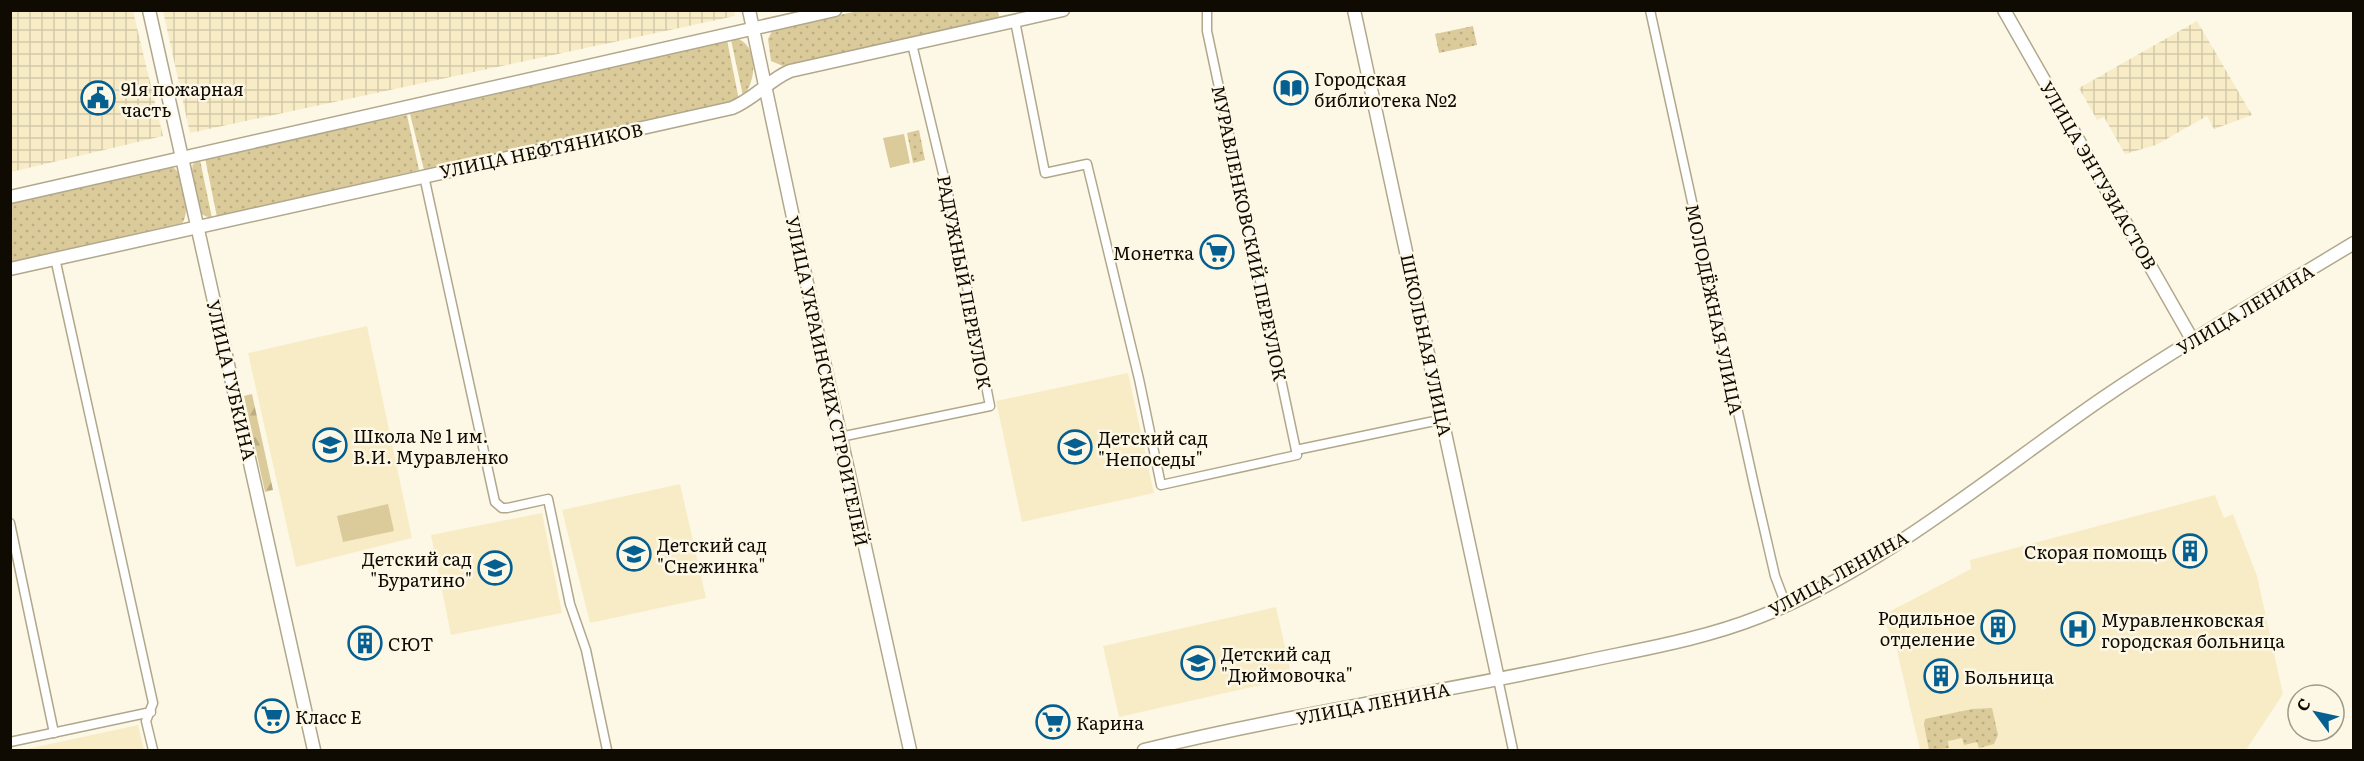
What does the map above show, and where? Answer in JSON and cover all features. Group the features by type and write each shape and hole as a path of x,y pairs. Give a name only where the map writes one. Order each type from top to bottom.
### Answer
{"main road":[{"name":"УЛИЦА ГУБКИНА","path":"149,10 314,750"},
{"name":"УЛИЦА УКРАИНСКИХ СТРОИТЕЛЕЙ","path":"749,10 840,437 910,750"},
{"path":"10,197 835,10"},
{"name":"УЛИЦА НЕФТЯНИКОВ","path":"10,269 732,108 742,104 765,86 790,71 1063,10"},
{"name":"ШКОЛЬНАЯ УЛИЦА","path":"1354,10 1444,419 1498,679"},
{"name":"УЛИЦА ЭНТУЗИАСТОВ","path":"2004,10 2193,341"},
{"name":"УЛИЦА ЛЕНИНА","path":"1144,750 1232,730 1498,679 1670,643 1730,627 1786,605 1910,534 2103,398 2354,243"}],"street":[{"name":"МУРАВЛЕНКОВСКИЙ ПЕРЕУЛОК","path":"1207,10 1206,31 1296,452"},
{"name":"МОЛОДЁЖНАЯ УЛИЦА","path":"1650,10 1754,485 1775,576 1786,605"},
{"path":"1016,21 1046,173 1087,164 1139,378 1161,485 1444,419"},
{"name":"РАДУЖНЫЙ ПЕРЕУЛОК","path":"840,437 990,406 953,215 912,44"},
{"path":"424,176 495,501 502,508 507,508 548,499 570,604 586,650 607,750"},
{"path":"55,258 153,703 146,722 153,750"},
{"path":"10,523 54,733"},
{"path":"1498,679 1513,750"},
{"path":"12,750 10,743 151,712"}],"shaded area":[{"path":"734,10 735,16 190,133 163,11"},
{"path":"10,11 133,11 163,136 11,172"},
{"path":"2197,21 2252,115 2214,129 2207,116 2156,145 2125,154 2104,117 2097,120 2079,88"},
{"name":"Школа № 1 им. В.И. Муравленко","path":"367,326 412,538 296,567 248,353"},
{"name":"Детский сад \"Непоседы\"","path":"1128,373 1154,493 1022,522 996,401"},
{"name":"Детский сад \"Снежинка\"","path":"680,484 706,598 590,623 562,510"},
{"name":"Муравленковская городская больница","path":"2215,495 2224,518 2233,514 2257,576 2283,694 2246,750 1920,750 1895,642 1881,616 1971,569 1970,560"},
{"name":"Детский сад \"Буратино\"","path":"542,513 562,613 451,635 431,535"},
{"name":"Детский сад \"Дюймовочка\"","path":"1276,607 1292,678 1119,717 1103,646"},
{"path":"138,725 144,750 22,750"}],"green space":[{"path":"858,11 998,11 999,18 783,66 771,61 768,39 773,29"},
{"path":"1473,26 1477,45 1439,53 1435,34"},
{"path":"739,39 750,50 753,66 751,83 743,96 731,40"},
{"path":"727,40 739,100 424,170 410,114"},
{"path":"407,115 419,170 217,217 205,158"},
{"path":"919,130 925,160 913,163 907,133"},
{"path":"904,134 910,163 890,168 883,138"},
{"path":"200,160 212,218 202,214 196,197 192,168 193,164"},
{"path":"172,167 180,176 185,193 186,211 182,223 11,262 10,204"},
{"path":"252,394 273,490 265,492 244,396"},
{"path":"388,504 394,531 343,542 337,516"},
{"path":"1992,708 1998,735 1994,744 1979,748 1977,742 1964,745 1962,738 1948,741 1949,748 1929,750 1925,719 1972,709"}],"place":[{"name":"Городская библиотека №2","path":"1291,88"},
{"name":"91я пожарная часть","path":"98,98"},
{"name":"Монетка","path":"1217,252"},
{"name":"Школа № 1 им. В.И. Муравленко","path":"330,445"},
{"name":"Детский сад \"Непоседы\"","path":"1075,447"},
{"name":"Скорая помощь","path":"2190,551"},
{"name":"Детский сад \"Снежинка\"","path":"634,554"},
{"name":"Детский сад \"Буратино\"","path":"495,568"},
{"name":"Родильное отделение","path":"1998,627"},
{"name":"Муравленковская городская больница","path":"2078,629"},
{"name":"СЮТ","path":"365,643"},
{"name":"Детский сад \"Дюймовочка\"","path":"1198,663"},
{"name":"Больница","path":"1941,676"},
{"name":"Класс Е","path":"272,716"},
{"name":"Карина","path":"1053,722"}]}
